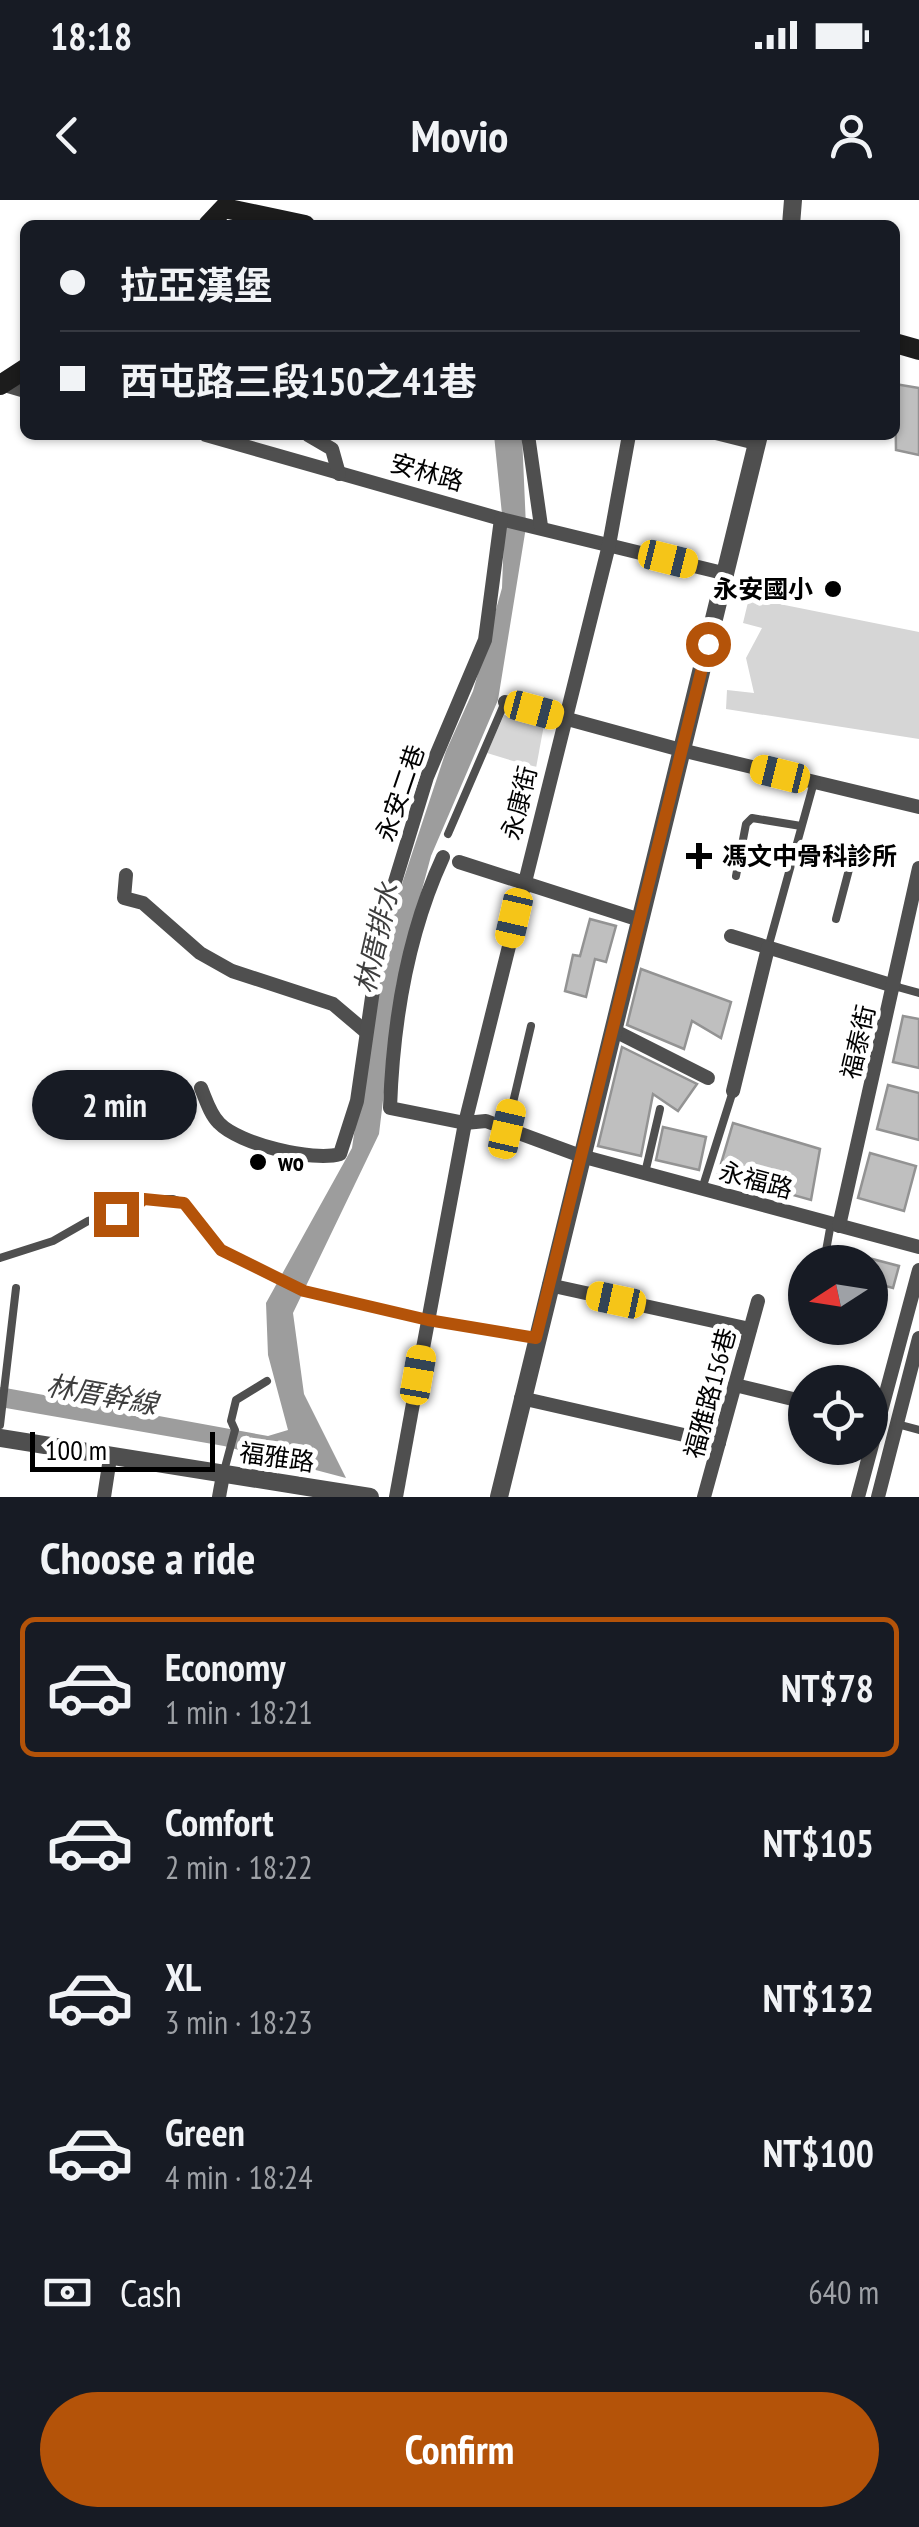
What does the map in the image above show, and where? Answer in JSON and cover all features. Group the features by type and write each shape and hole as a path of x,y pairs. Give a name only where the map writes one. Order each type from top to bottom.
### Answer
{"main road":[{"path":"212,212 236,209 283,220"}],"street":[{"name":"安林路","path":"223,440 501,520 539,526"},
{"path":"317,440 332,448 339,474"},
{"path":"529,440 539,526 727,574"},
{"name":"永康街","path":"396,1497 466,1123 522,884 609,545 628,440"},
{"path":"499,1497 757,441"},
{"name":"永安二巷","path":"340,1154 357,1102 383,921 427,777 485,640 501,520"},
{"path":"505,702 681,750 919,807"},
{"name":"永福路","path":"522,884 451,860 411,946 398,1020 390,1108 466,1123 486,1121 581,1156 919,1247"},
{"name":"福泰街","path":"835,1224 919,868"},
{"path":"126,875 124,898 143,903 200,953 232,971 333,1004 366,1032"},
{"path":"522,884 640,920"},
{"path":"731,936 894,986"},
{"path":"733,1091 768,948"},
{"path":"613,1030 708,1078"},
{"path":"201,1088 216,1120 237,1136 302,1155 340,1154"},
{"path":"259,1148 325,1166 332,1166 340,1154"},
{"path":"888,1373 919,1270"},
{"path":"549,1285 750,1330"},
{"name":"福雅路156巷","path":"704,1497 758,1301"},
{"path":"878,1497 919,1338"},
{"path":"735,1384 788,1398"},
{"path":"521,1398 719,1443"},
{"path":"888,1422 896,1424"},
{"name":"福雅路","path":"0,1438 367,1496"},
{"path":"104,1497 110,1458"},
{"path":"858,1497 865,1465"},
{"path":"219,1497 222,1475"}],"lane":[{"path":"448,834 505,702"},
{"path":"768,948 814,782"},
{"path":"736,876 746,824 752,818 801,826"},
{"path":"796,848 864,865"},
{"path":"836,919 851,862"},
{"path":"894,986 919,993"},
{"path":"507,1129 531,1026"},
{"path":"702,1188 733,1091"},
{"path":"645,1173 660,1109"},
{"path":"0,1258 52,1242 88,1221 131,1210 144,1199 173,1199 184,1203 221,1250 304,1291 428,1320 536,1338"},
{"path":"829,1245 835,1224"},
{"path":"0,1426 16,1288"},
{"path":"222,1475 235,1430 231,1420 236,1400 267,1381"},
{"path":"896,1424 919,1430"}],"shaded area":[{"path":"495,440 522,440 526,527 498,700 431,856 397,983 379,1134 293,1313 304,1394 346,1478 224,1446 0,1407 0,1387 268,1436 288,1430 268,1355 266,1303 352,1148 382,944 446,751 473,691 502,588 504,534"},
{"path":"749,598 919,632 919,739 726,709 727,690 754,693 746,658 762,628 743,623"},
{"path":"504,715 544,725 536,768 487,753"}],"building":[{"path":"900,385 919,388 919,455 896,450 896,440 900,440"},
{"path":"590,919 616,926 606,962 595,959 586,997 565,991 573,955 580,956"},
{"path":"641,969 731,1002 721,1038 692,1021 684,1049 627,1025"},
{"path":"903,1016 919,1019 919,1068 893,1062"},
{"path":"622,1047 697,1084 678,1111 653,1094 641,1156 598,1146"},
{"path":"888,1085 919,1093 919,1140 877,1129"},
{"path":"733,1123 820,1149 811,1200 718,1174"},
{"path":"663,1127 706,1137 699,1170 656,1160"},
{"path":"870,1153 916,1166 904,1211 858,1198"},
{"path":"888,1263 899,1266 893,1288 888,1287"}],"place":[{"name":"永安國小","path":"833,589"},
{"name":"馮文中骨科診所","path":"699,856"},
{"name":"wo","path":"258,1162"}],"route":[{"path":"116,1214 131,1210 144,1199 173,1199 184,1203 221,1250 304,1291 428,1320 536,1338 708,644"}],"water label":[{"name":"林厝排水","path":"376,938"},
{"name":"林厝幹線","path":"102,1394"}]}
